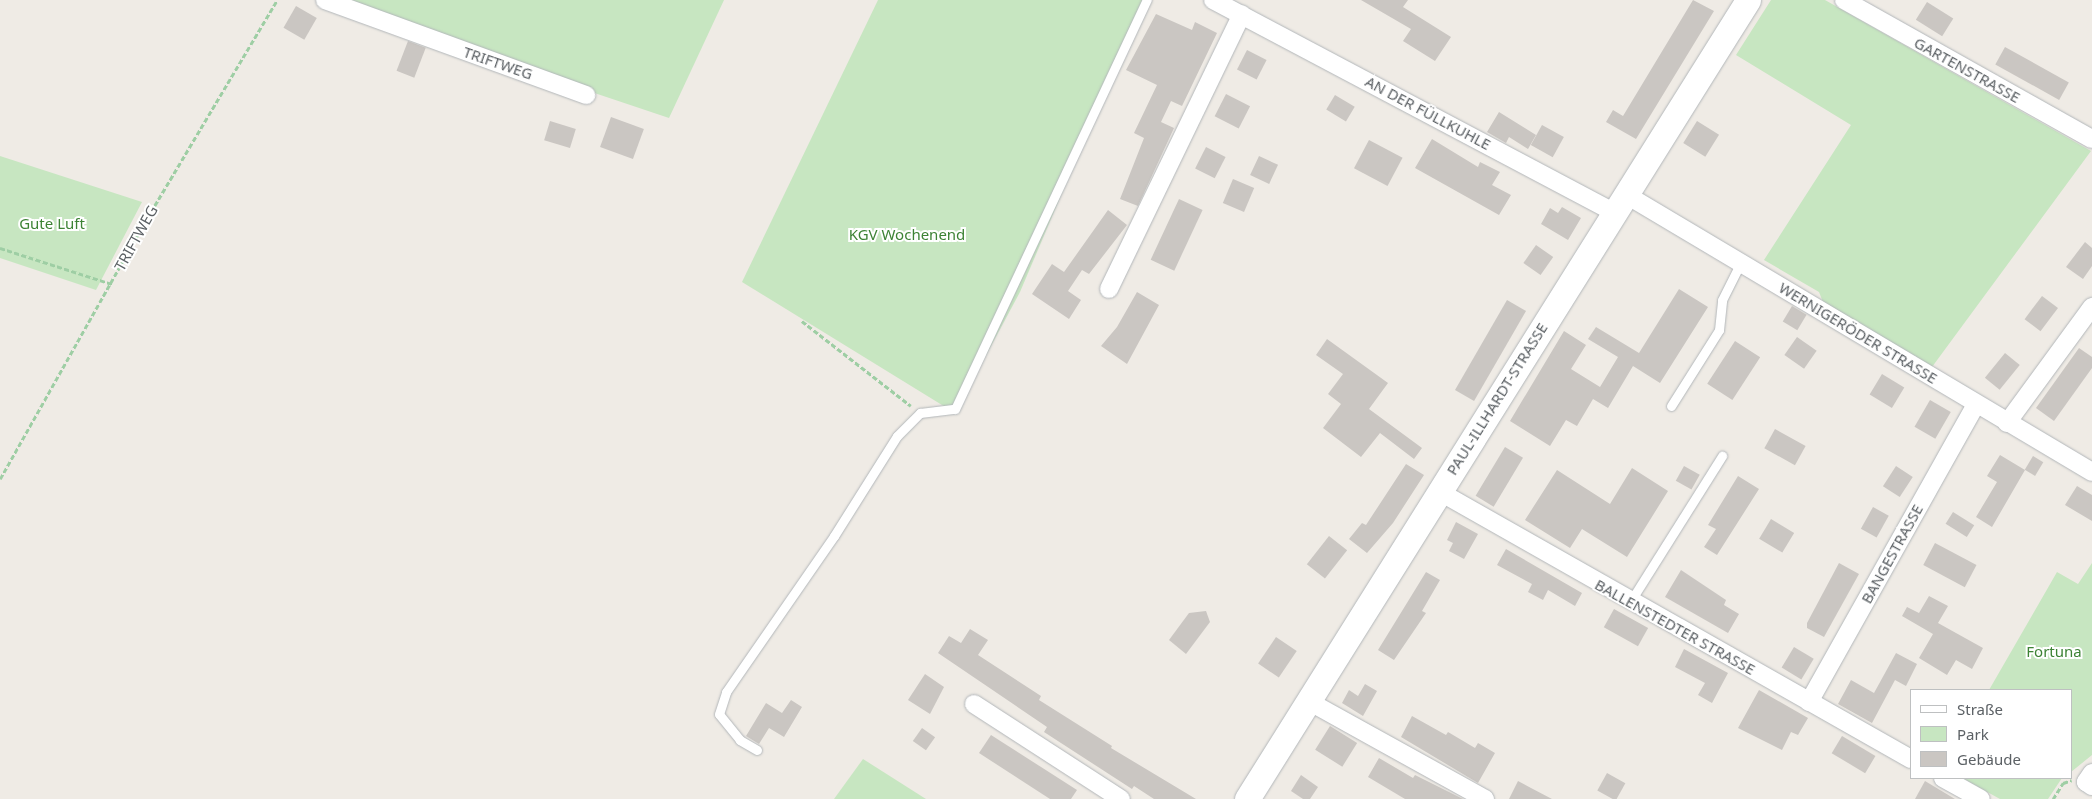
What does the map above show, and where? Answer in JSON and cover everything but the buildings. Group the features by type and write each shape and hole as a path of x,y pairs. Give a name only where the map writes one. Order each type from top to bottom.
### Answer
{"street":[{"name":"TRIFTWEG","path":"325,0 586,95"},
{"name":"AN DER FÜLLKUHLE","path":"1213,0 1620,203"},
{"name":"PAUL-ILLHARDT-STRASSE","path":"1247,799 1310,702 1748,0"},
{"name":"GARTENSTRASSE","path":"1844,0 2092,139"},
{"path":"1109,289 1242,14"},
{"name":"WERNIGERÖDER STRASSE","path":"1620,203 1741,262 1976,405 2092,472"},
{"path":"2007,423 2092,307"},
{"name":"BANGESTRASSE","path":"1809,702 1976,405"},
{"name":"BALLENSTEDTER STRASSE","path":"1440,492 1630,602 1910,759"},
{"path":"1310,702 1485,799"},
{"path":"974,704 1121,799"},
{"path":"1945,779 1981,799"}],"lane":[{"path":"757,750 740,740 719,714 726,692 834,536 897,436 920,413 955,409 1148,0"},
{"path":"1671,406 1719,330 1722,300 1741,262"},
{"path":"1630,602 1722,456"}],"path":[{"name":"TRIFTWEG","path":"0,479 112,284 143,225 277,0"},
{"path":"0,248 112,284"},
{"path":"802,321 920,413"},
{"path":"2053,799 2067,780 2090,780"}],"green space":[{"path":"335,0 724,0 669,118 475,53"},
{"name":"KGV Wochenend","path":"878,0 1144,0 1020,292 955,413 742,282"},
{"path":"1771,0 1825,0 2091,151 1932,367 1823,302 1819,292 1764,260 1851,125 1736,55"},
{"name":"Gute Luft","path":"0,156 142,202 96,290 0,258"},
{"name":"Fortuna","path":"2092,563 2092,755 2072,771 2072,689 1990,689 2057,572 2078,584"},
{"path":"863,759 926,799 834,799"},
{"path":"1964,779 2061,779 2048,799 2000,799"}]}
